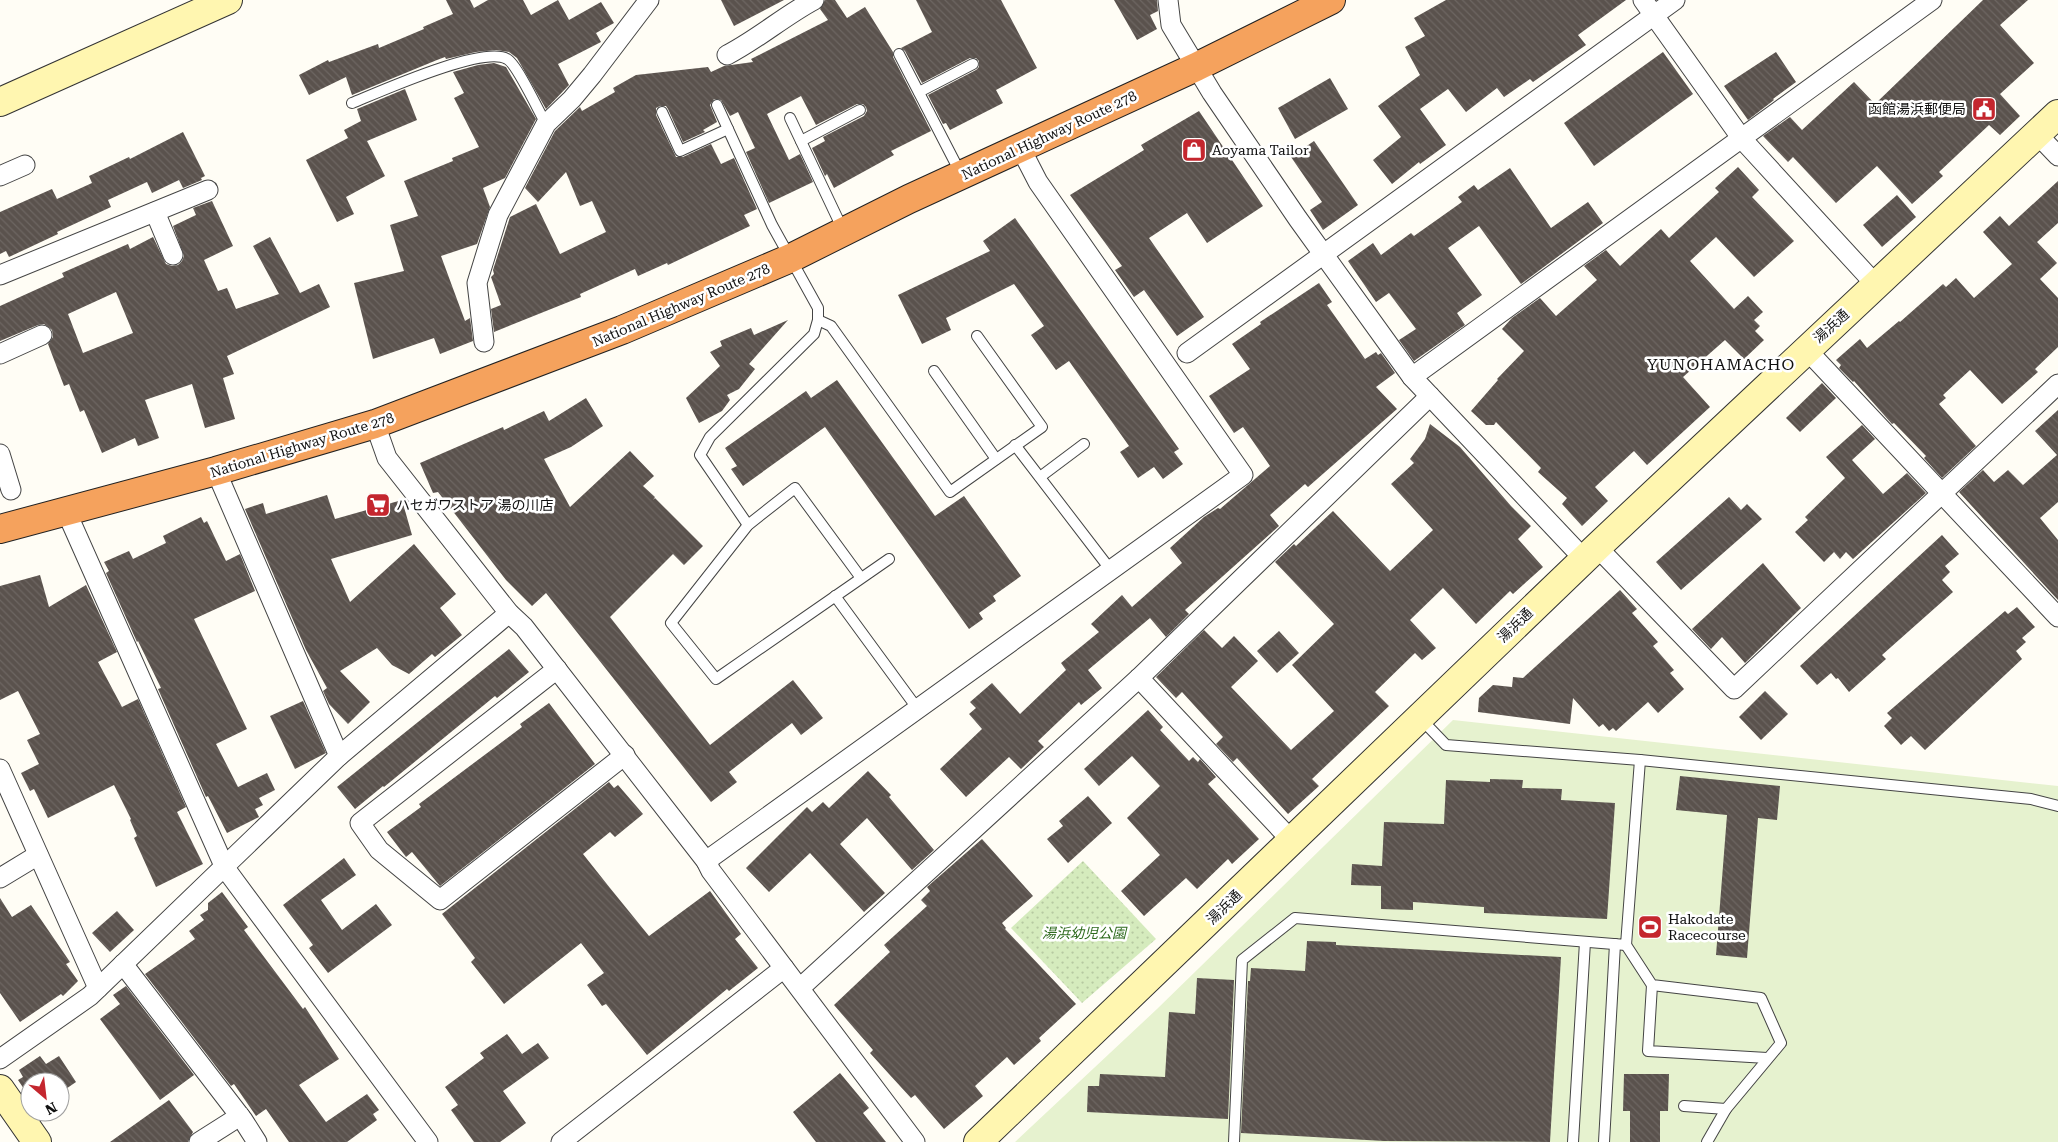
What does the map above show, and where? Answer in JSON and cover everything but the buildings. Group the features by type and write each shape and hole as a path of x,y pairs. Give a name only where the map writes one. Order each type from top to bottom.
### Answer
{"highway":[{"name":"National Highway Route 278","path":"0,529 216,471 375,424 622,330 791,258 1196,67 1331,0"}],"street":[{"path":"0,102 228,0"},
{"path":"484,342 477,283 498,215 546,124 572,99 592,75 649,0"},
{"path":"727,55 750,43 794,11 814,0"},
{"path":"1168,0 1171,25 1196,67 1324,254 1412,377 1591,553 1734,689 2058,384"},
{"path":"1187,353 1324,254 1648,8 1674,0"},
{"path":"1412,377 1932,0"},
{"path":"1648,8 1742,139 1876,285"},
{"name":"湯浜通","path":"978,1142 1591,553 2058,114"},
{"path":"2037,134 2058,156"},
{"path":"706,861 1110,569 1244,475 1038,182 1021,148"},
{"path":"0,176 25,165"},
{"path":"0,275 208,190"},
{"path":"155,212 173,255"},
{"path":"0,354 42,335"},
{"path":"1806,350 2058,617"},
{"path":"800,988 1139,678 1430,396"},
{"path":"375,424 387,458 509,613 524,627 625,755 916,1142"},
{"path":"0,454 12,490"},
{"path":"216,471 339,756"},
{"path":"66,511 225,868 428,1142"},
{"path":"0,1059 90,996 225,868 339,756 509,613"},
{"path":"557,669 360,823 379,850 440,900 625,755"},
{"path":"1139,678 1292,841"},
{"path":"0,769 98,988"},
{"path":"0,878 38,855"},
{"path":"123,964 240,1116 256,1142"},
{"path":"561,1142 784,968"},
{"path":"0,1089 37,1142"},
{"path":"199,1142 240,1116"}],"lane":[{"path":"899,54 962,176"},
{"path":"352,103 451,65 500,56 511,62 546,124"},
{"path":"919,92 973,64"},
{"path":"717,105 772,225 818,308 818,320 814,334 710,437 700,455 748,525"},
{"path":"801,141 860,110"},
{"path":"662,112 680,151 728,129"},
{"path":"790,118 844,232"},
{"path":"818,320 831,326 950,492 1042,427 977,336"},
{"path":"934,371 996,459"},
{"path":"1040,477 1084,444"},
{"path":"1015,445 1110,569"},
{"path":"861,578 796,488 748,525 671,622 716,679 889,559"},
{"path":"835,596 917,708"},
{"path":"1419,718 1446,745 1640,760 2030,799 2058,806"},
{"path":"1640,760 1626,945 1652,985 1648,1051 1767,1058"},
{"path":"1234,1142 1242,960 1295,918 1626,945"},
{"path":"1573,1142 1585,942"},
{"path":"1604,1142 1615,944"},
{"path":"1652,985 1761,998 1781,1043 1726,1109 1707,1142"},
{"path":"1684,1106 1726,1109"}],"green space":[{"name":"Hakodate Racecourse","path":"1453,720 2058,786 2058,1142 1015,1142 1157,1009"},
{"name":"湯浜幼児公園","path":"1083,861 1156,939 1082,1003 1011,928"}],"place":[{"name":"函館湯浜郵便局","path":"1984,109"},
{"name":"Aoyama Tailor","path":"1194,150"},
{"name":"ハセガワストア 湯の川店","path":"378,505"},
{"name":"Hakodate Racecourse","path":"1650,927"}],"district":[{"name":"YUNOHAMACHO","path":"1721,364"}]}
